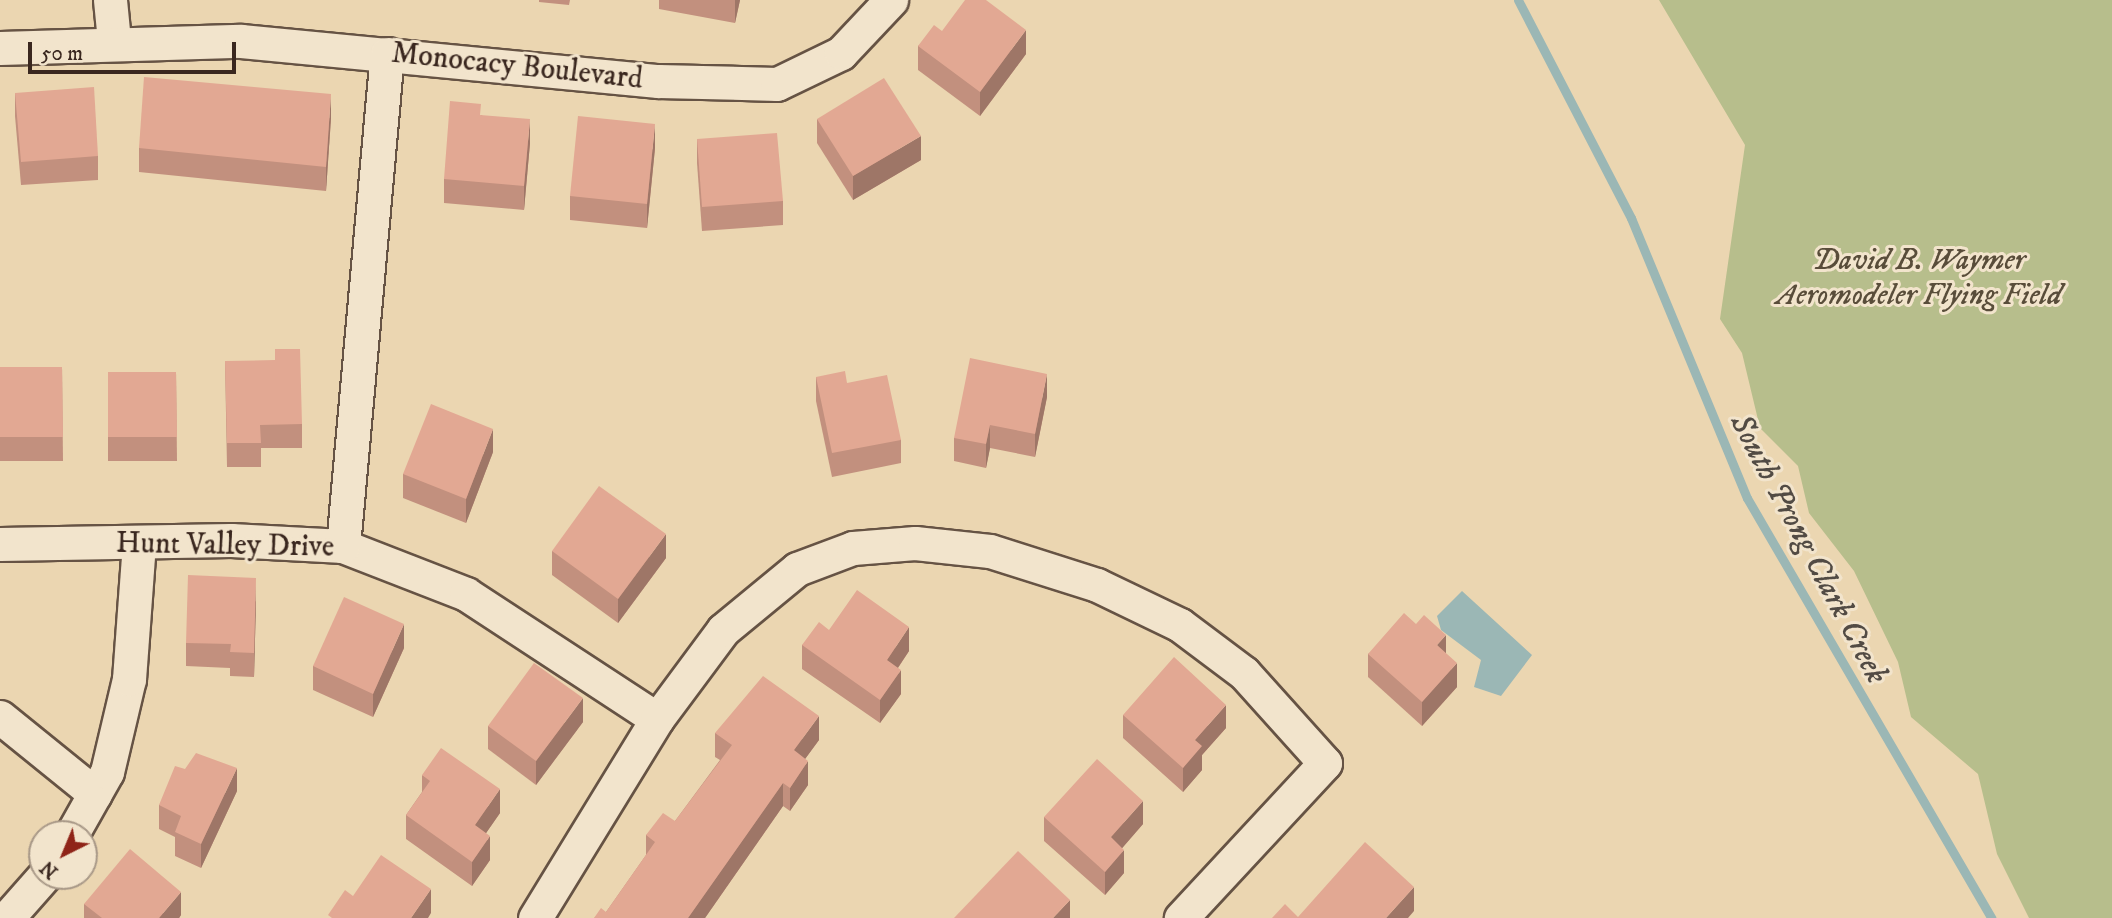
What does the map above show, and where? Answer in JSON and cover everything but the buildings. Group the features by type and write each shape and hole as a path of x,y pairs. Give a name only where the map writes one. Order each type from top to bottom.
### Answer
{"street":[{"path":"110,0 114,41"},
{"name":"Monocacy Boulevard","path":"0,48 114,41 241,41 658,81 777,85 841,53 891,0"},
{"path":"343,546 387,54"},
{"path":"80,820 107,772 129,679 139,542"},
{"name":"Hunt Valley Drive","path":"0,544 139,542 343,546 466,594 657,719"},
{"path":"535,918 657,719 723,630 797,569 853,548 915,543 990,551 1097,585 1180,625 1244,673 1325,763 1181,918"},
{"path":"0,717 95,794"},
{"path":"7,918 32,890"}],"green space":[{"name":"David B. Waymer Aeromodeler Flying Field","path":"1659,0 2112,0 2112,918 2029,918 1997,854 1978,774 1911,717 1898,662 1854,571 1809,513 1798,466 1760,428 1742,353 1720,319 1745,145"}],"water":[{"path":"1462,591 1532,655 1501,696 1474,687 1481,660 1441,630 1437,616"}],"waterway":[{"name":"South Prong Clark Creek","path":"1518,0 1631,218 1747,498 1991,918"}]}
